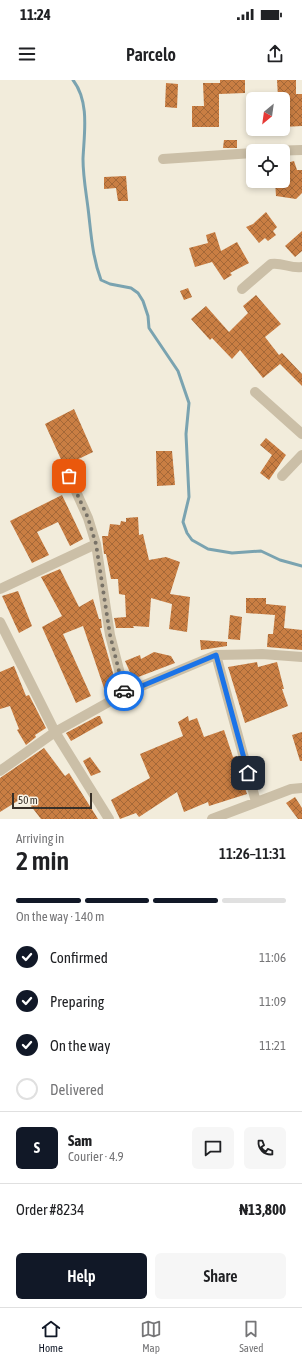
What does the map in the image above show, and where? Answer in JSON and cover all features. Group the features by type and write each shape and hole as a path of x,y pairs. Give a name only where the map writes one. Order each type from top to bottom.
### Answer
{"street":[{"path":"290,150 302,150"},
{"path":"163,159 246,153"},
{"path":"242,289 271,264 277,263 294,268 302,267"},
{"path":"255,392 302,434"},
{"path":"282,476 302,455"},
{"path":"69,476 88,518 96,544 110,635 125,693"},
{"path":"0,589 96,544"},
{"path":"0,622 55,732 109,819"},
{"path":"0,771 55,732 125,693 216,655 262,654 302,657"},
{"path":"216,655 256,802"},
{"path":"212,819 291,789 302,788"}],"building":[{"path":"220,80 245,80 245,93 219,94 219,127 192,127 192,106 204,106 203,83 220,83"},
{"path":"277,80 296,80 296,94 302,94 302,126 290,127 290,92 278,92"},
{"path":"166,83 178,84 177,108 165,107"},
{"path":"224,140 237,140 237,148 223,148"},
{"path":"294,161 297,170 302,170 302,193 296,199 276,196 275,188 290,188 290,162"},
{"path":"126,176 128,201 118,201 116,188 104,189 104,177"},
{"path":"266,212 277,227 273,231 276,235 268,241 265,238 259,243 246,227 253,224"},
{"path":"302,231 302,251 295,257 285,246"},
{"path":"215,232 221,251 237,242 249,263 230,273 232,275 224,280 212,262 195,267 189,248 208,243 206,235"},
{"path":"188,288 192,297 184,300 180,291"},
{"path":"256,295 281,324 265,337 279,355 282,353 302,374 302,386 280,364 263,378 240,350 232,359 212,338 210,340 191,319 206,306 229,332 248,313 243,306"},
{"path":"74,409 93,452 64,466 45,424"},
{"path":"266,438 286,455 269,480 260,473 272,455 260,445"},
{"path":"156,451 172,451 175,485 157,486"},
{"path":"62,495 83,539 70,546 58,522 37,532 49,555 32,563 10,521"},
{"path":"138,517 139,535 143,534 149,560 166,557 180,562 170,594 190,597 187,632 169,629 172,604 151,598 149,627 133,626 134,628 116,628 114,618 126,617 125,595 119,594 118,579 111,579 106,554 104,554 102,536 108,536 110,524 120,525 121,521 126,522 126,518"},
{"path":"60,569 79,607 93,599 99,619 101,619 102,628 100,628 117,687 106,694 83,626 63,634 91,696 76,703 42,627 62,616 41,577"},
{"path":"18,591 32,626 19,633 2,596"},
{"path":"246,598 266,598 266,604 286,606 284,628 302,630 302,650 267,647 268,634 273,634 275,615 246,613"},
{"path":"230,615 242,617 240,640 228,639"},
{"path":"200,640 227,642 227,646 201,650"},
{"path":"154,652 171,656 175,663 133,679 125,661 140,655 141,659"},
{"path":"257,662 258,667 277,662 284,689 282,689 288,706 245,723 228,667"},
{"path":"14,666 26,696 29,695 46,728 35,735 36,737 26,745 17,730 19,729 10,706 0,709 0,672"},
{"path":"100,716 103,723 71,741 66,733"},
{"path":"188,716 189,721 197,718 204,737 224,730 233,757 237,756 239,764 237,765 247,794 209,806 208,802 184,812 177,792 139,817 136,813 120,819 111,800 150,778 140,754 183,736 178,722"},
{"path":"302,732 302,761 300,761 292,735"},
{"path":"44,748 65,776 69,773 98,819 41,819 24,797 0,812 0,778"},
{"path":"90,757 101,772 91,776 83,761"},
{"path":"295,797 302,808 302,819 298,819 286,803"}],"waterway":[{"path":"73,80 82,98 84,108 84,178 91,235 101,280 110,284 131,288 138,293 143,301 148,316 149,328 178,371 189,403 186,434 189,497 183,522 187,533 192,540 208,549 232,553 261,551 280,560 302,566"}],"way so far":[{"path":"69,476 88,518 96,544 110,635 124,691"}],"route":[{"path":"124,691 125,693 216,655 248,773"}]}
